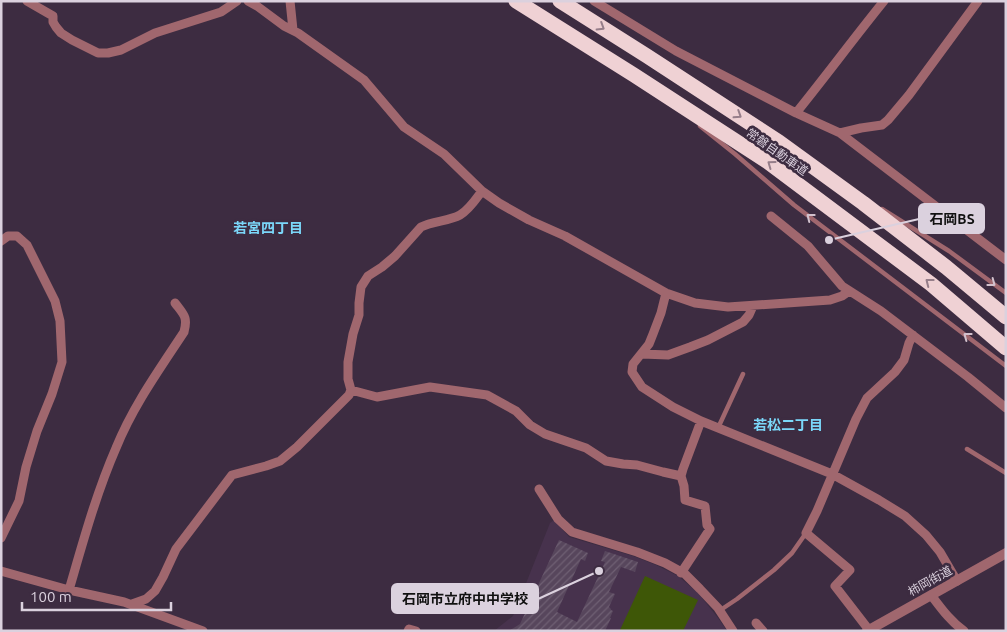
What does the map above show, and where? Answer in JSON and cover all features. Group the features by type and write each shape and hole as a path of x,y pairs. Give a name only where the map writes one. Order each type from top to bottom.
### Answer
{"highway":[{"name":"常磐自動車道","path":"516,1 768,162 931,284 1006,348"},
{"name":"常磐自動車道","path":"560,1 805,160 946,267 1006,317"}],"street":[{"path":"27,1 53,16 53,22 61,33 85,48 98,53 121,50 155,33 221,12 236,1"},
{"path":"248,1 364,80 404,127 444,154 482,191 514,212 565,236 666,293 695,303 728,307 830,300 842,296 848,291"},
{"path":"290,1 293,30"},
{"path":"594,1 676,51 796,113 840,133 1006,260"},
{"path":"796,113 831,71 884,1"},
{"path":"840,133 882,125 888,120 978,1"},
{"path":"132,604 146,599 155,591 176,548 232,475 280,461 298,447 348,395 351,390 348,379 348,362 359,315 359,293 368,276 395,256 421,227 463,214 482,191"},
{"path":"771,216 808,246 848,291 881,311 1006,408"},
{"path":"1,241 8,236 18,236 27,245 55,301 60,320 62,362 37,431 26,467 19,501 1,538"},
{"path":"666,293 661,314 649,344 635,360 632,369 642,387 673,407 701,421 832,474 905,516 926,535 940,552 957,581"},
{"path":"69,590 99,491 116,446 140,399 184,332 186,317 175,303"},
{"path":"642,354 668,354 690,348 743,322 753,306"},
{"path":"868,630 835,586 850,570 806,533 867,398 895,372 904,360 913,336"},
{"path":"351,390 377,397 430,388 487,396 516,411 530,425 545,434 586,448 606,461 637,465 682,476"},
{"path":"681,572 710,529 707,525 705,506 685,500 682,476 701,421"},
{"path":"539,490 558,519 572,532 637,552 665,563 681,572 700,589 719,611 732,631"},
{"name":"柿岡街道","path":"868,630 1006,553"},
{"path":"1,570 69,590 132,604 203,631"},
{"path":"931,595 943,612 956,626 964,631"},
{"path":"756,622 763,631"},
{"path":"408,631 409,629 416,631"}],"lane":[{"path":"634,75 686,115"},
{"path":"693,121 794,205 1006,366"},
{"path":"805,160 872,202"},
{"path":"880,207 949,251 1006,293"},
{"path":"718,428 743,374"},
{"path":"968,449 1006,473"},
{"path":"719,611 774,570 792,553 806,533"}],"shaded area":[{"path":"554,520 569,537 633,556 678,576 698,593 727,631 494,631 513,616 550,523"}],"green space":[{"path":"645,576 698,600 683,631 620,630"}],"building":[{"path":"559,540 588,553 585,561 581,559 557,612 577,622 605,562 601,561 605,551 638,562 635,572 621,567 609,592 615,594 609,607 613,611 605,631 509,631 520,624"}],"place":[{"name":"石岡BS","path":"829,240"},
{"name":"石岡市立府中中学校","path":"599,571"}],"district":[{"name":"若宮四丁目","path":"268,228"},
{"name":"若松二丁目","path":"788,425"}]}
